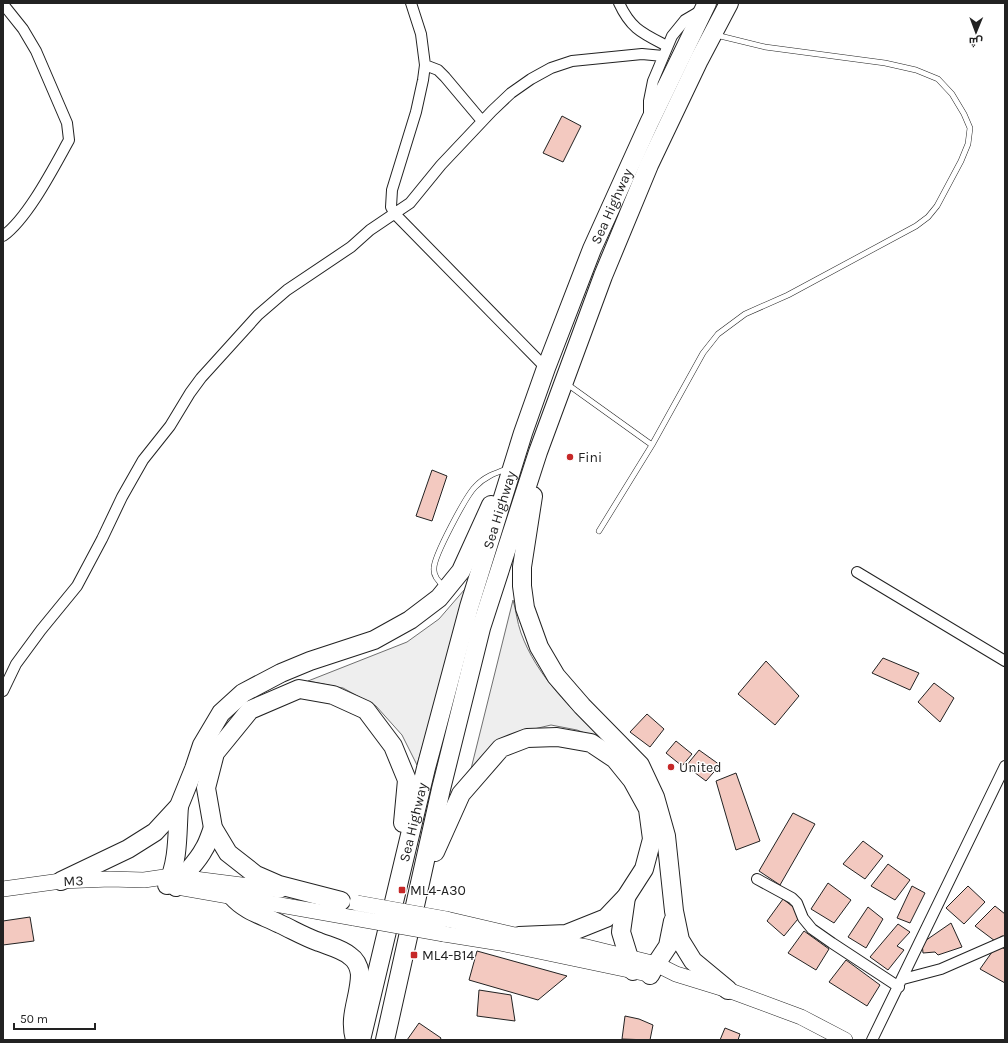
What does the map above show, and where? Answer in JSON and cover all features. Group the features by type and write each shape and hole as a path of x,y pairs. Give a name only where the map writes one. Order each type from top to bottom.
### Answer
{"highway":[{"name":"Sea Highway","path":"385,1040 441,789 481,628 538,452 603,276 649,165 729,3"},
{"name":"Sea Highway","path":"361,1040 426,768 469,607 523,433 546,368 592,249 649,123 706,6"},
{"path":"174,881 179,806 202,745 221,713 243,694 281,673 310,661 374,640 410,620 439,598 461,571 523,433"},
{"path":"538,452 522,568 522,586 525,608 539,647 556,676 582,706 640,765 655,796 666,836 674,912 680,940 693,961 728,990"},
{"path":"351,907 279,885 256,875 228,853 213,828 206,788 215,753 250,710 298,689 333,695 366,710 393,746 407,780 400,875"},
{"path":"419,887 461,794 501,748 527,738 557,737 590,743 615,759 632,780 648,809 652,839 644,869 626,897 606,918 566,934 519,936"},
{"path":"61,881 128,849 156,832 179,806"},
{"path":"174,881 198,859 213,828"},
{"path":"232,896 248,910 312,940 345,952 354,960 360,974 352,1016 352,1028 355,1040"},
{"path":"626,897 621,932 626,950 642,967 668,946 674,912"}],"main road":[{"name":"M3","path":"3,889 61,881 110,879 174,881"},
{"path":"174,881 232,896 351,907 446,919 519,936 587,947 642,967"},
{"path":"174,881 265,887 351,907 444,934 676,974 728,990 801,1017 838,1039"}],"street":[{"path":"411,3 421,34 425,65 416,112 392,190 391,207 396,214 546,368"},
{"path":"619,3 629,22 665,51"},
{"path":"3,4 23,29 36,52 68,123 69,140 38,192 16,224 3,236"},
{"path":"649,123 649,101 656,71 672,36 681,23 706,6"},
{"path":"3,691 16,664 41,630 77,586 133,476 143,460 170,426 201,378 248,325 270,304 298,282 351,247 370,230 396,214 417,197 441,165 482,121 501,102 527,82 541,73 561,64 584,59 647,54 665,51"},
{"path":"425,65 438,70 482,121"},
{"path":"857,572 1005,661"},
{"path":"872,1040 1005,766"},
{"path":"757,879 792,898 812,929 832,944 901,983 941,969 1005,942"}],"lane":[{"path":"600,531 652,445 703,353 718,334 745,314 788,295 916,226 928,217 937,206 962,161 968,144 970,128 964,114 952,94 938,79 916,70 885,62 765,47 713,34"},
{"path":"563,382 652,445"},
{"path":"447,588 438,581 433,570 436,558 464,503 474,487 489,475 507,469"}],"shaded area":[{"path":"471,582 417,765 402,735 376,706 343,688 308,681 407,642 439,619"},
{"path":"513,600 518,625 536,664 567,704 603,740 577,730 551,725 517,733 471,769"}],"building":[{"path":"562,116 581,126 563,162 543,153"},
{"path":"432,470 447,476 432,521 416,516"},
{"path":"883,658 919,673 910,690 872,673"},
{"path":"766,661 799,696 775,725 738,694"},
{"path":"934,683 954,698 940,722 918,702"},
{"path":"647,714 664,729 650,747 630,732"},
{"path":"676,741 692,754 682,766 666,753"},
{"path":"699,750 720,765 706,781 686,766"},
{"path":"736,773 760,841 736,850 716,781"},
{"path":"793,813 815,824 780,885 759,871"},
{"path":"863,841 883,856 865,879 843,864"},
{"path":"888,864 910,880 895,900 871,886"},
{"path":"828,883 851,900 834,923 811,909"},
{"path":"912,886 925,893 910,923 897,918"},
{"path":"968,886 985,902 964,924 946,908"},
{"path":"783,899 802,914 784,936 767,921"},
{"path":"995,906 1005,914 1005,937 1002,936 995,941 975,926"},
{"path":"868,907 883,919 866,948 848,937"},
{"path":"30,917 34,941 3,945 3,921"},
{"path":"951,923 962,947 938,955 935,952 923,953 922,943"},
{"path":"898,924 910,932 897,946 904,950 888,970 870,957"},
{"path":"804,931 829,949 816,970 788,953"},
{"path":"997,945 1005,949 1005,983 980,969"},
{"path":"477,951 567,976 538,1000 469,980"},
{"path":"846,960 880,985 867,1006 829,982"},
{"path":"479,990 511,995 515,1021 477,1016"},
{"path":"625,1016 639,1019 653,1025 650,1040 622,1039"},
{"path":"419,1023 441,1038 440,1040 407,1040"},
{"path":"725,1028 740,1034 738,1040 720,1040"}],"place":[{"name":"Fini","path":"570,457"},
{"name":"United","path":"671,767"},
{"name":"ML4-A30","path":"402,890"},
{"name":"ML4-B14","path":"414,955"}]}
